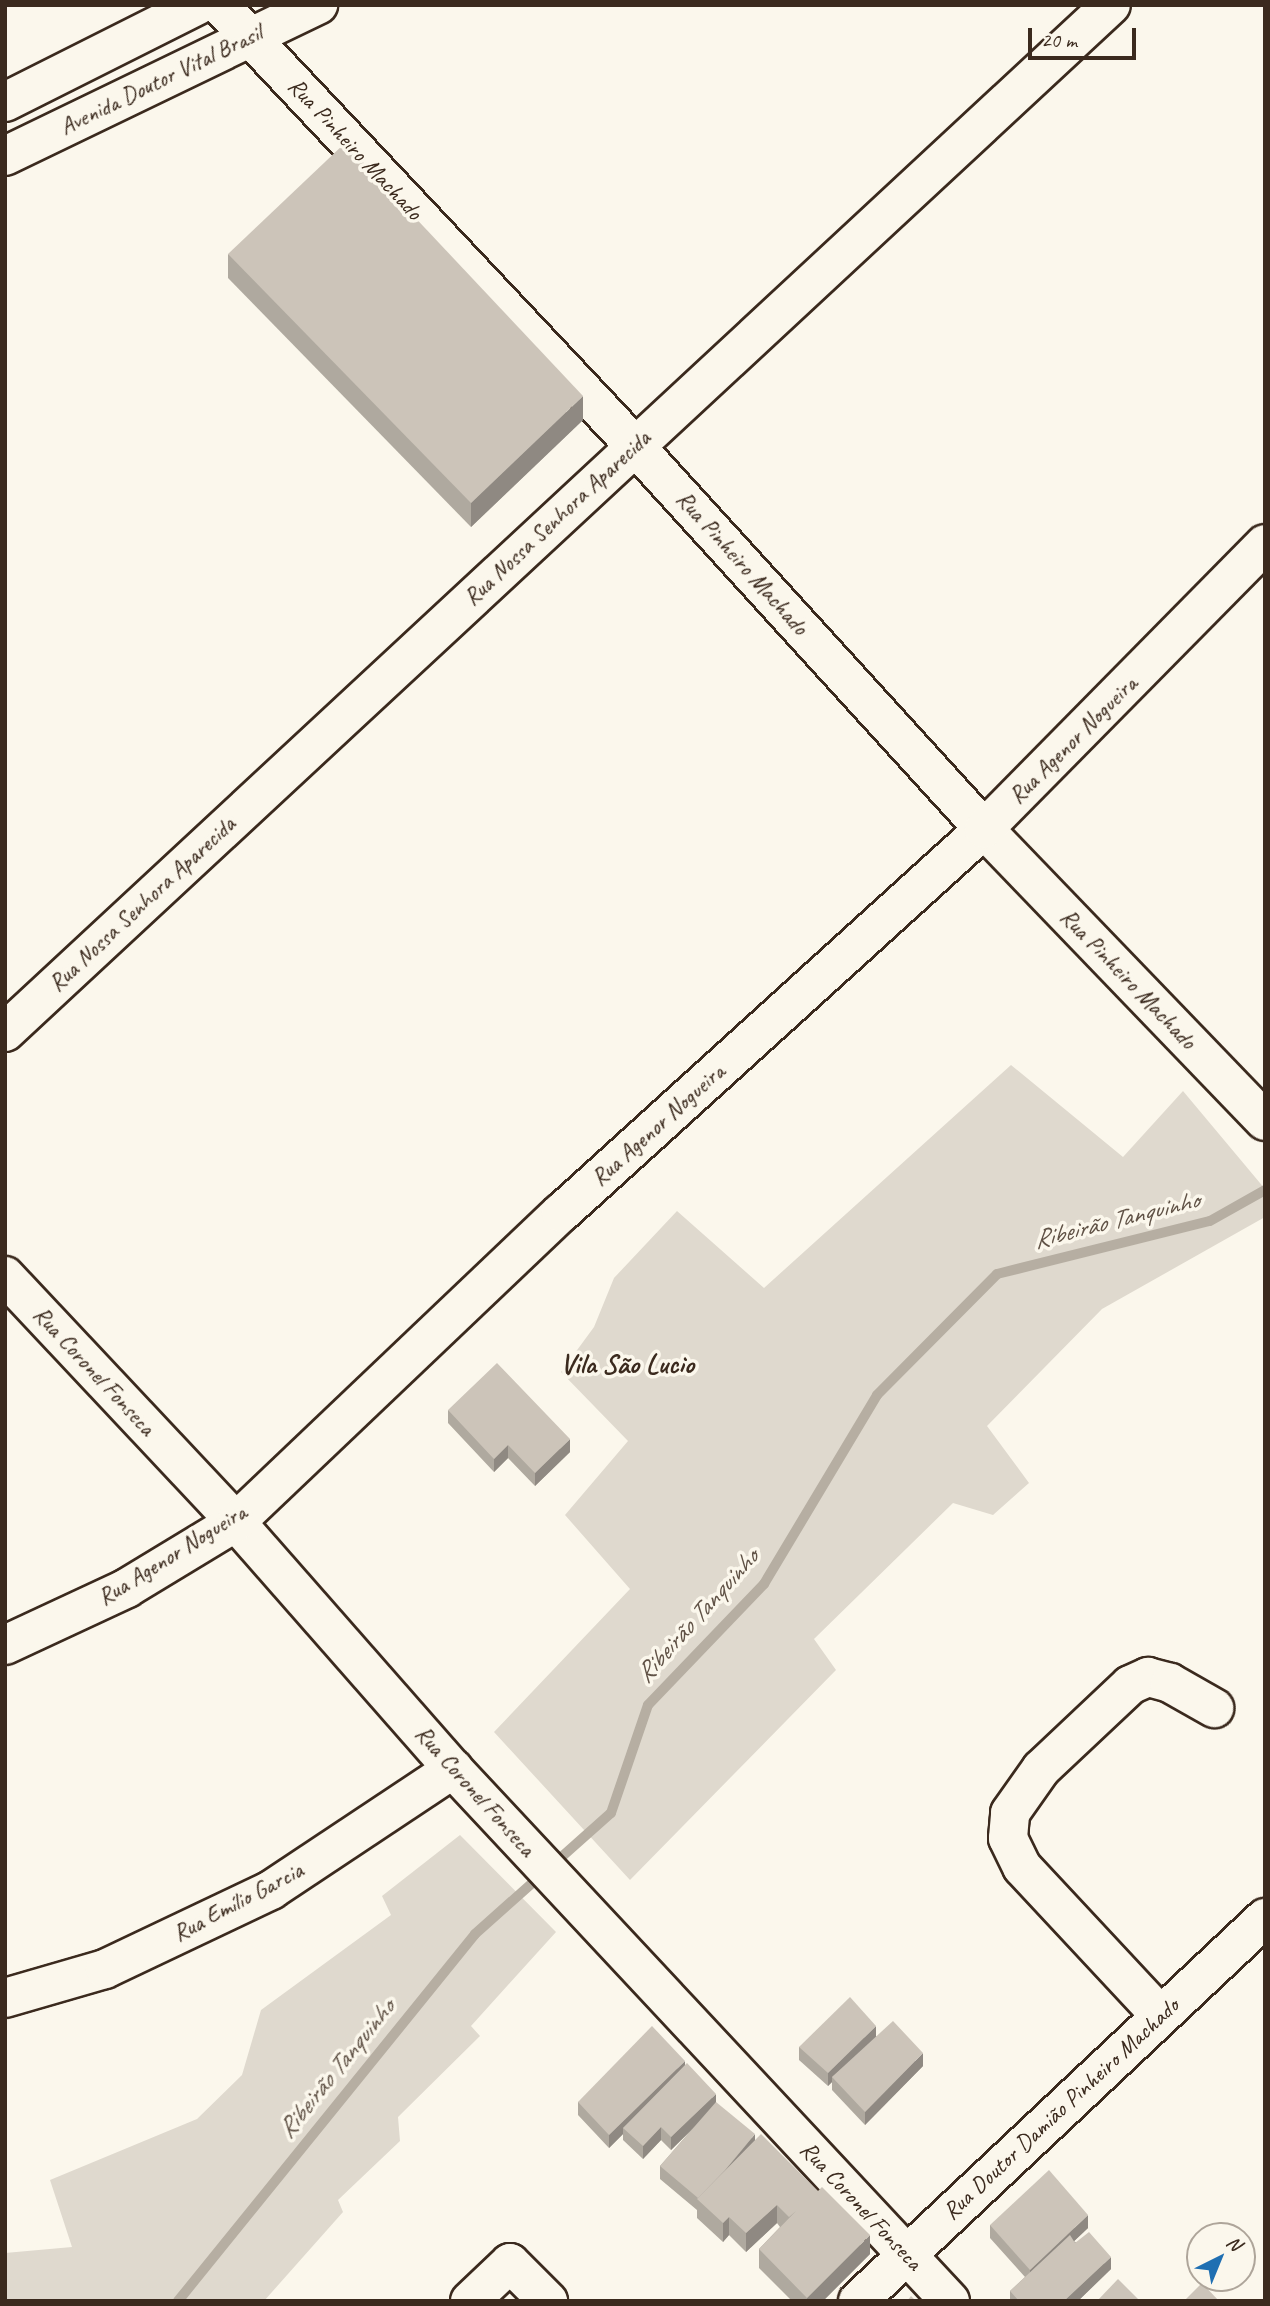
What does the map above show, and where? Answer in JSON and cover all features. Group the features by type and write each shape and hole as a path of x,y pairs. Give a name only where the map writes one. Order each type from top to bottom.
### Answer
{"street":[{"name":"Avenida Doutor Vital Brasil","path":"5,102 198,5"},
{"name":"Rua Pinheiro Machado","path":"220,5 635,446 984,829 1259,1115"},
{"name":"Avenida Doutor Vital Brasil","path":"5,156 248,36 318,5"},
{"name":"Rua Nossa Senhora Aparecida","path":"5,1032 1111,5"},
{"name":"Rua Agenor Nogueira","path":"5,1644 127,1588 236,1522 561,1213 984,829 1265,544"},
{"path":"1194,618 1265,584"},
{"name":"Rua Coronel Fonseca","path":"9,1286 236,1522 453,1769 950,2301"},
{"path":"1160,2015 1022,1867 1007,1838 1010,1813 1041,1769 1130,1685 1148,1677 1159,1680 1214,1708"},
{"name":"Rua Emílio Garcia","path":"5,1998 105,1969 271,1889 453,1769"},
{"name":"Rua Doutor Damião Pinheiro Machado","path":"858,2301 1265,1918"},
{"path":"470,2301 510,2263 548,2301"}],"shaded area":[{"path":"1011,1065 1123,1157 1183,1091 1265,1189 1265,1217 1102,1309 987,1426 1029,1483 993,1515 953,1503 814,1639 836,1670 630,1880 494,1732 630,1589 565,1515 628,1441 561,1372 594,1327 614,1278 677,1211 764,1288"},
{"path":"460,1835 556,1932 471,2026 480,2036 398,2117 400,2141 338,2200 343,2212 264,2301 5,2301 5,2253 72,2247 50,2180 197,2119 242,2075 261,2010 391,1915 382,1896"}],"building":[{"path":"345,143 583,396 471,503 228,254"},
{"path":"497,1363 570,1439 535,1473 508,1445 494,1459 448,1410"},
{"path":"850,1997 876,2026 828,2073 799,2047"},
{"path":"893,2021 923,2053 865,2112 832,2077"},
{"path":"652,2026 685,2061 609,2135 578,2102"},
{"path":"687,2063 716,2094 671,2137 661,2127 643,2146 623,2128"},
{"path":"716,2102 755,2134 698,2198 660,2166"},
{"path":"761,2134 818,2191 822,2187 870,2235 807,2298 759,2249 796,2211 789,2217 777,2205 746,2233 729,2217 723,2223 697,2199"},
{"path":"1049,2170 1088,2215 1030,2270 990,2225"},
{"path":"1089,2232 1111,2257 1064,2301 1019,2301 1010,2291 1070,2235 1075,2243"},
{"path":"1118,2279 1139,2300 1097,2301"},
{"path":"1193,2292 1210,2292 1219,2301 1184,2301"}],"waterway":[{"name":"Ribeirão Tanquinho","path":"178,2301 475,1934 611,1813 648,1705 764,1584 877,1395 997,1274 1210,1221 1265,1190"}],"district":[{"name":"Vila São Lucio","path":"627,1364"}]}
